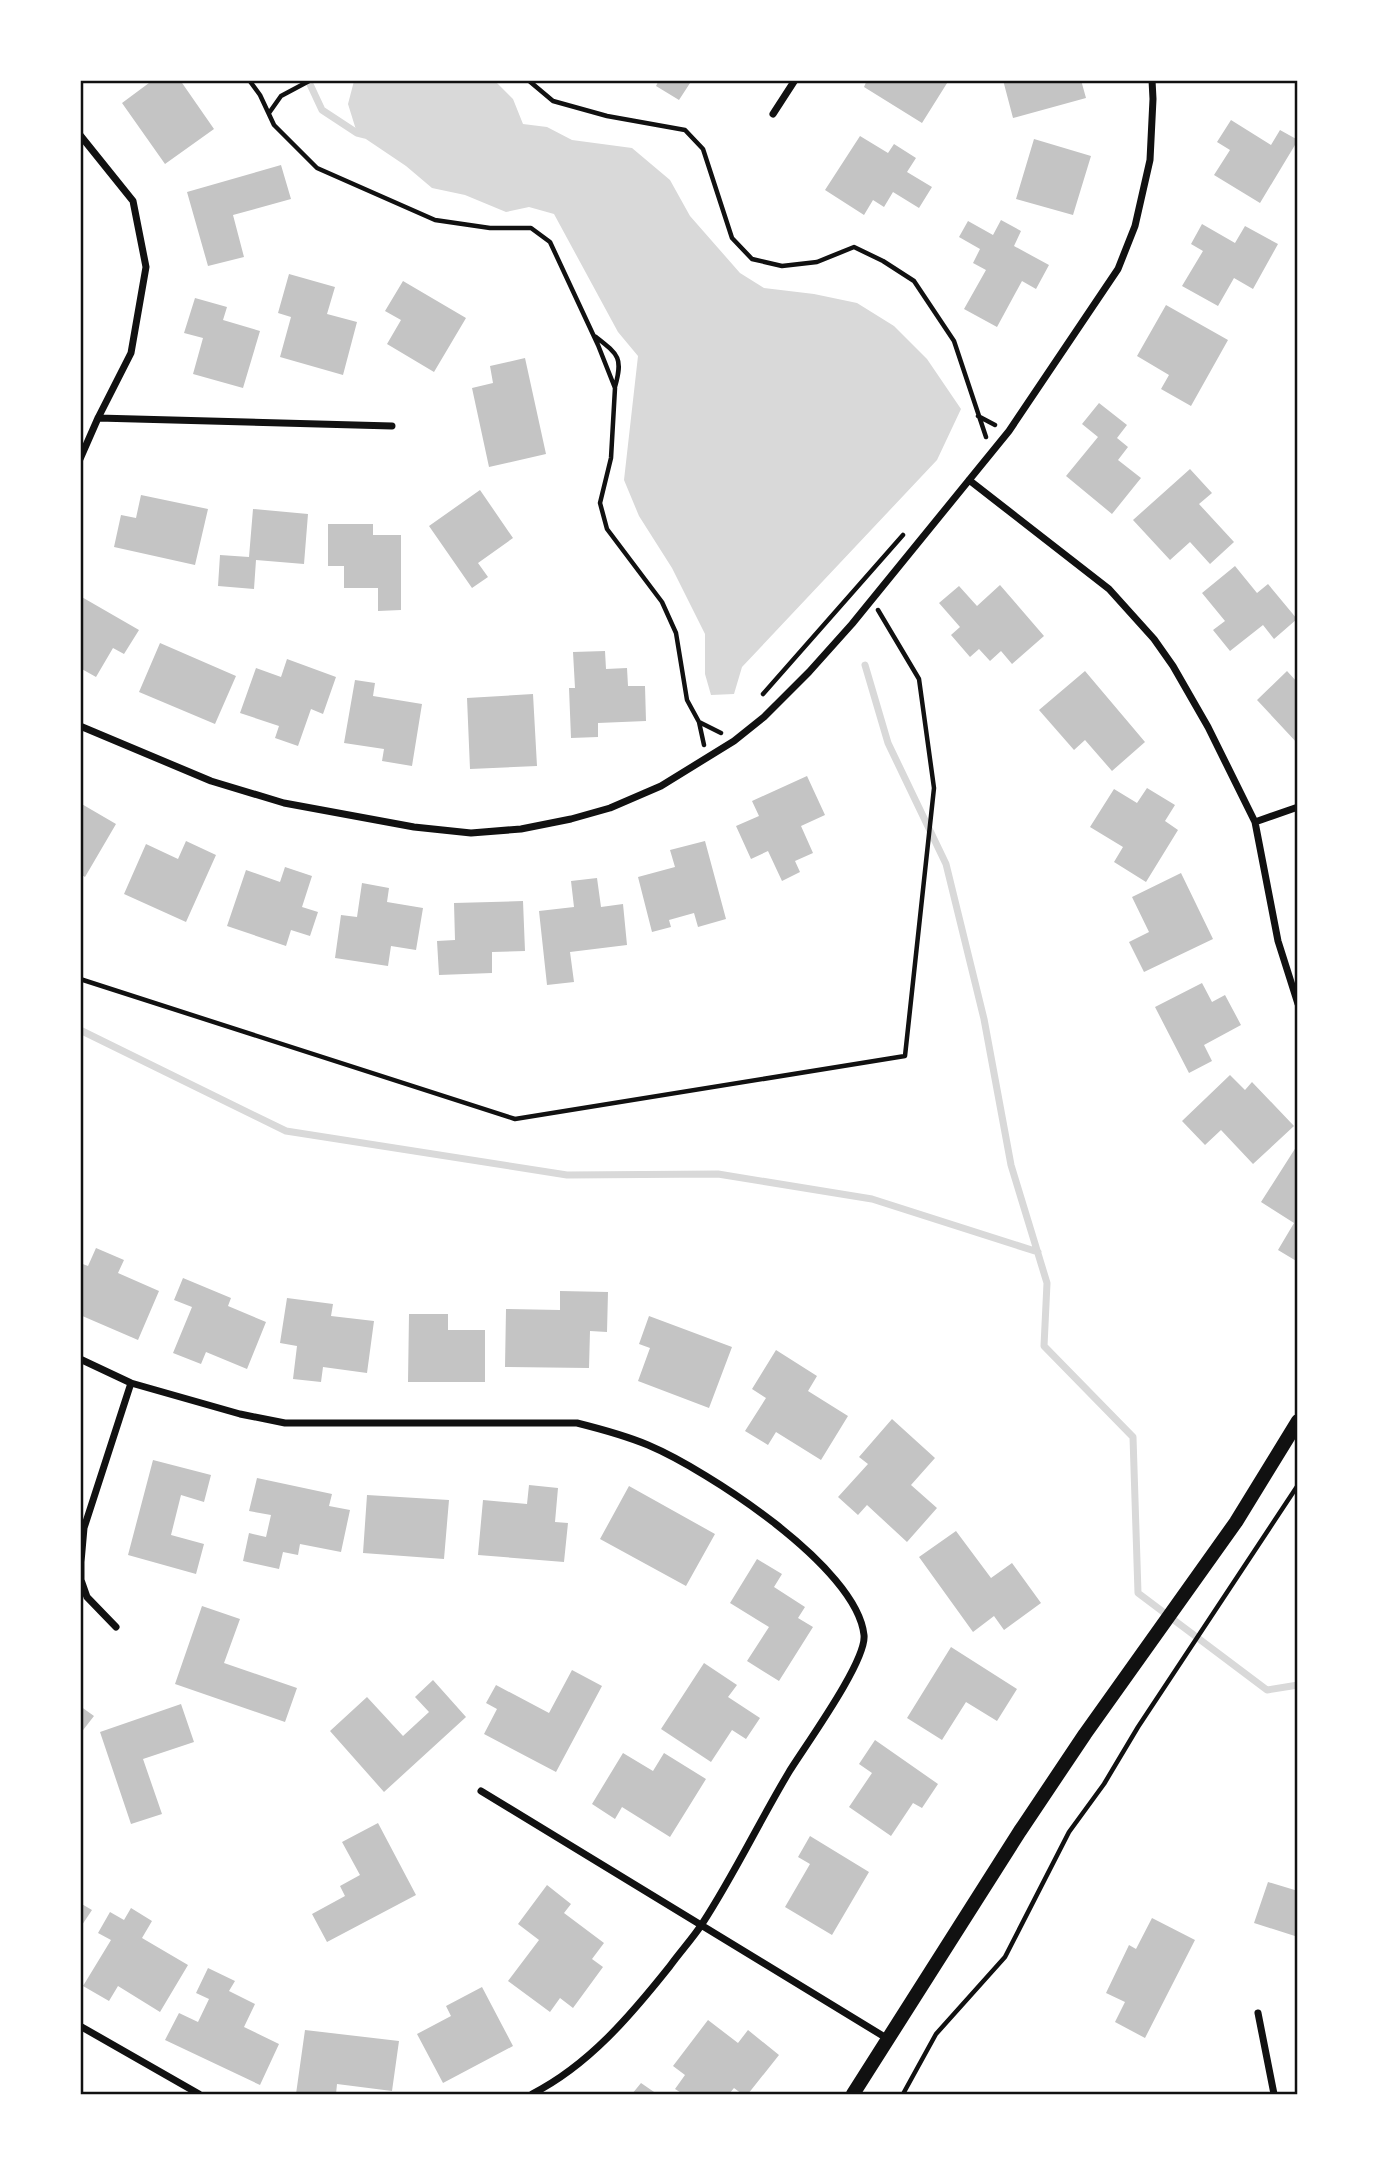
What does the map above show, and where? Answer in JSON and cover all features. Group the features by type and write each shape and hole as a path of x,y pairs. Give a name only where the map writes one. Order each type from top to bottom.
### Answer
{"main road":[{"path":"853,2095 1020,1831 1222,1542 1297,1421"}],"street":[{"path":"773,114 794,80"},
{"path":"80,726 211,781 284,803 414,827 471,833 521,829 571,819 610,808 662,786 734,741 764,717 808,672 872,599 1009,431 1118,269 1135,226 1150,160 1152,80"},
{"path":"80,135 133,201 146,267 131,353 80,459"},
{"path":"98,418 392,426"},
{"path":"969,480 1108,589 1154,639 1208,727 1255,822 1278,941 1297,1004"},
{"path":"1255,822 1297,807"},
{"path":"80,1359 131,1383 240,1414 285,1423 577,1423 616,1433 650,1446 698,1470 789,1535 834,1576 861,1619 865,1638 851,1676 789,1772 702,1925 649,1992 598,2049 556,2082 532,2095"},
{"path":"116,1627 88,1598 81,1580 81,1562 85,1528 131,1383"},
{"path":"481,1791 888,2039"},
{"path":"1258,2013 1274,2095"},
{"path":"80,2026 199,2095"}],"path":[{"path":"249,80 260,95 274,125 317,168 435,220 490,228 531,228 550,242 615,387"},
{"path":"269,113 281,96 311,80"},
{"path":"528,80 553,101 607,116 685,130 703,149 732,238 752,259 782,265 817,262 854,247 915,281 954,341 992,451"},
{"path":"593,334 615,352 621,365 615,387 611,458 600,503 607,529 662,602 676,633 687,701 699,722 707,758"},
{"path":"979,444 1001,414"},
{"path":"759,699 906,531"},
{"path":"80,979 515,1119 905,1056 934,788 919,679 872,599"},
{"path":"699,722 734,741"},
{"path":"704,744 728,727"},
{"path":"903,2095 936,2034 1005,1956 1069,1832 1104,1784 1297,1485"}],"shaded area":[{"path":"354,81 495,81 513,99 523,124 547,127 572,140 632,148 670,180 690,216 740,273 764,288 857,303 894,326 927,359 961,409 937,460 742,667 734,694 711,695 705,674 705,634 672,568 639,516 624,480 638,356 618,332 554,214 529,207 506,212 465,195 432,188 406,166 357,133 348,104"}],"building":[{"path":"153,80 180,80 214,129 165,164 122,103"},
{"path":"659,80 692,80 679,100 656,86"},
{"path":"867,80 949,80 922,123 864,87"},
{"path":"1003,80 1081,80 1086,98 1013,118"},
{"path":"1231,120 1271,145 1280,130 1298,140 1260,203 1214,175 1230,150 1217,142"},
{"path":"860,136 888,153 894,144 916,158 907,172 932,187 919,208 893,192 884,207 873,200 864,215 825,190"},
{"path":"1034,139 1091,156 1073,215 1016,199"},
{"path":"281,165 291,199 233,215 244,257 208,266 187,192"},
{"path":"1001,220 1021,231 1014,246 1049,265 1036,289 1022,281 997,327 964,309 986,270 973,263 980,249 959,237 968,221 993,235"},
{"path":"1202,224 1235,243 1245,226 1278,244 1253,289 1234,278 1218,306 1182,286 1203,251 1191,244"},
{"path":"289,274 335,287 327,314 357,322 343,375 280,357 291,317 278,313"},
{"path":"403,281 466,318 434,372 387,344 401,320 385,311"},
{"path":"195,298 227,307 223,320 260,331 243,388 193,374 203,338 184,333"},
{"path":"1166,305 1228,340 1191,406 1161,389 1169,375 1137,356"},
{"path":"525,358 546,454 489,467 472,388 493,383 490,366"},
{"path":"1099,403 1127,425 1117,438 1128,447 1118,460 1141,478 1112,514 1066,476 1098,437 1082,424"},
{"path":"1190,469 1212,493 1199,504 1234,542 1210,564 1190,542 1170,560 1133,520"},
{"path":"480,490 513,538 478,563 488,577 472,588 429,526"},
{"path":"141,495 208,509 195,565 114,547 121,515 136,518"},
{"path":"253,509 308,514 304,564 256,560 254,589 218,586 220,555 249,557"},
{"path":"328,524 373,524 373,535 401,535 401,610 378,611 378,588 344,588 344,566 328,566"},
{"path":"1235,566 1257,593 1268,584 1297,619 1274,639 1263,625 1230,651 1213,630 1225,621 1202,593"},
{"path":"1000,585 1044,636 1012,664 1001,651 990,661 979,649 970,657 951,635 960,627 939,603 959,586 977,606"},
{"path":"80,596 139,630 124,654 113,648 96,677 80,668"},
{"path":"160,643 236,676 215,724 139,692"},
{"path":"605,651 606,669 627,668 628,686 645,686 646,721 598,723 598,737 571,738 569,688 575,688 573,652"},
{"path":"287,659 336,677 323,714 311,709 298,746 275,738 279,726 240,713 256,668 281,677"},
{"path":"1085,671 1145,742 1112,771 1085,740 1074,750 1039,710"},
{"path":"1287,671 1298,683 1298,744 1257,700"},
{"path":"355,680 375,683 373,696 422,704 412,766 382,761 384,749 344,743"},
{"path":"533,694 537,766 470,769 467,698"},
{"path":"807,776 825,815 801,826 813,853 795,861 800,872 782,881 768,851 751,859 736,826 759,816 752,801"},
{"path":"1147,788 1175,805 1165,821 1178,830 1146,882 1114,862 1123,847 1090,827 1114,789 1137,803"},
{"path":"80,803 116,824 85,877 80,874"},
{"path":"186,841 216,855 186,922 124,894 146,844 178,859"},
{"path":"705,841 726,919 698,927 694,913 669,920 671,927 652,932 638,877 675,867 670,850"},
{"path":"285,867 312,876 302,907 318,912 310,936 291,930 286,946 227,926 246,870 280,882"},
{"path":"1181,873 1213,939 1144,972 1129,942 1149,932 1132,897"},
{"path":"597,878 601,907 623,904 627,945 570,952 574,982 547,985 539,911 574,907 571,881"},
{"path":"362,883 389,888 387,902 423,908 416,950 391,946 388,966 335,958 341,915 357,917"},
{"path":"523,901 525,951 492,952 492,973 439,975 437,941 455,940 454,903"},
{"path":"1202,983 1212,1002 1225,995 1241,1025 1204,1045 1212,1061 1189,1073 1155,1007"},
{"path":"1230,1075 1245,1090 1252,1082 1294,1126 1253,1164 1221,1130 1205,1145 1182,1121"},
{"path":"1298,1144 1298,1262 1278,1250 1294,1223 1261,1202"},
{"path":"96,1248 124,1260 118,1273 159,1291 138,1340 80,1315 80,1263 88,1266"},
{"path":"183,1278 231,1298 228,1306 266,1322 247,1369 206,1352 201,1364 173,1353 192,1307 174,1300"},
{"path":"560,1291 608,1292 607,1332 590,1331 589,1368 505,1367 506,1309 560,1310"},
{"path":"287,1298 333,1304 331,1316 374,1321 367,1373 323,1367 321,1382 293,1379 297,1346 280,1343"},
{"path":"409,1314 448,1314 448,1330 485,1330 485,1382 408,1382"},
{"path":"649,1316 732,1347 709,1408 638,1381 650,1348 639,1344"},
{"path":"776,1350 817,1376 808,1391 848,1416 821,1460 776,1432 768,1445 745,1431 766,1398 752,1389"},
{"path":"892,1419 935,1458 911,1485 937,1508 907,1542 867,1505 858,1515 838,1497 868,1464 859,1457"},
{"path":"153,1460 211,1475 204,1502 181,1495 171,1535 204,1544 196,1574 128,1555"},
{"path":"257,1478 332,1494 329,1506 350,1510 341,1552 300,1544 298,1555 283,1552 279,1569 243,1561 249,1533 266,1537 271,1515 249,1511"},
{"path":"529,1485 558,1488 555,1522 568,1523 564,1562 478,1555 483,1500 527,1504"},
{"path":"629,1486 715,1534 686,1586 600,1539"},
{"path":"367,1495 449,1500 444,1559 363,1553"},
{"path":"956,1531 991,1578 1012,1563 1041,1603 1004,1630 994,1616 973,1632 919,1557"},
{"path":"757,1559 782,1574 774,1587 805,1607 798,1618 813,1627 779,1681 747,1661 769,1627 730,1603"},
{"path":"202,1606 240,1619 224,1663 297,1688 285,1722 175,1684"},
{"path":"951,1647 1017,1689 997,1721 966,1702 942,1740 907,1718"},
{"path":"704,1663 737,1685 728,1697 760,1718 746,1739 732,1730 711,1762 661,1729"},
{"path":"572,1670 602,1686 556,1772 484,1734 497,1709 486,1703 496,1685 549,1713"},
{"path":"433,1680 466,1717 384,1792 330,1731 367,1697 403,1736 429,1712 415,1697"},
{"path":"181,1704 194,1742 143,1759 162,1814 131,1824 100,1732"},
{"path":"80,1706 94,1716 80,1734"},
{"path":"875,1740 938,1784 922,1808 913,1803 891,1836 849,1807 872,1773 859,1764"},
{"path":"623,1753 653,1771 664,1753 706,1779 670,1837 622,1807 615,1819 592,1804"},
{"path":"378,1823 416,1895 327,1942 312,1914 345,1896 340,1886 360,1875 342,1842"},
{"path":"810,1836 869,1872 832,1935 785,1907 810,1864 798,1857"},
{"path":"1268,1882 1298,1891 1298,1937 1254,1923"},
{"path":"547,1885 571,1904 564,1913 604,1943 592,1959 603,1967 573,2008 560,1998 550,2012 508,1981 539,1940 518,1924"},
{"path":"80,1903 92,1910 80,1928"},
{"path":"131,1908 152,1921 142,1938 188,1965 160,2012 118,1986 109,2001 83,1986 111,1940 98,1933 110,1912 124,1920"},
{"path":"1152,1918 1195,1940 1145,2038 1115,2022 1125,2002 1106,1993 1129,1945 1136,1949"},
{"path":"208,1968 235,1981 229,1991 255,2004 244,2027 279,2044 260,2085 165,2040 179,2013 198,2022 209,1999 196,1993"},
{"path":"482,1987 513,2046 443,2083 417,2034 451,2016 446,2006"},
{"path":"708,2020 738,2043 748,2030 779,2055 748,2094 742,2094 734,2088 729,2094 683,2094 675,2089 685,2075 673,2066"},
{"path":"305,2030 399,2041 392,2091 337,2084 336,2094 296,2094"},
{"path":"641,2083 657,2094 632,2094"}],"waterway":[{"path":"308,80 322,110 357,133 365,135"},
{"path":"865,665 888,743 946,864 984,1019 1011,1165 1047,1283 1044,1346 1133,1437 1138,1593 1267,1690 1298,1685"},
{"path":"80,1030 286,1131 567,1175 718,1174 872,1199 1038,1252"}]}
